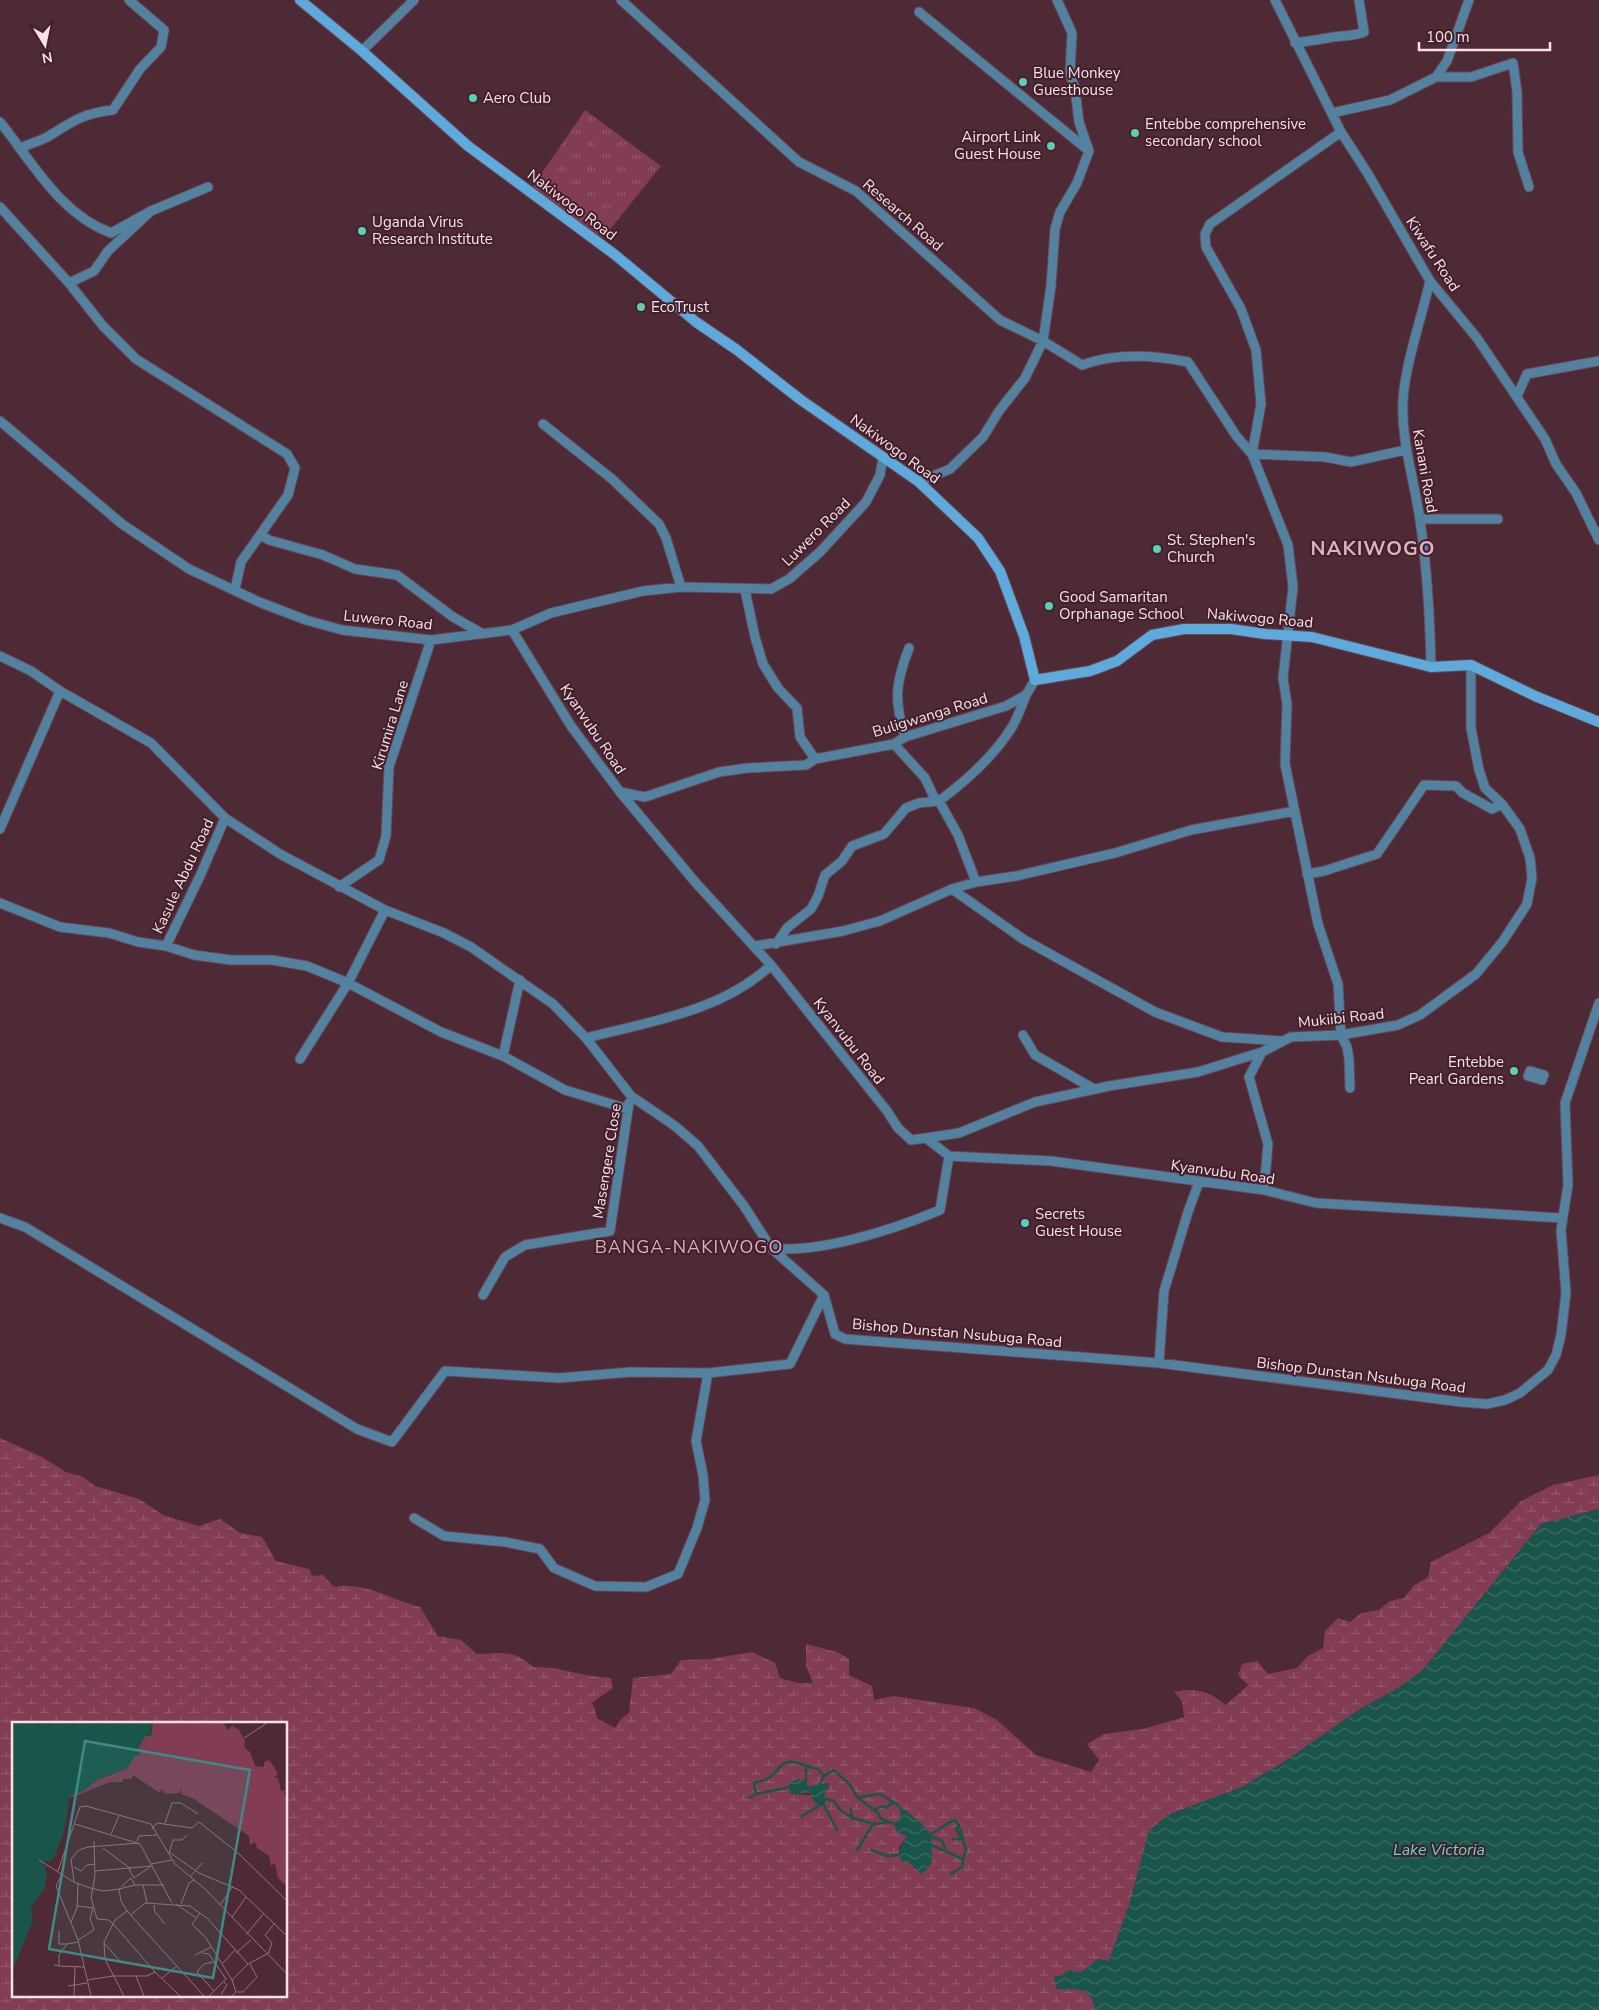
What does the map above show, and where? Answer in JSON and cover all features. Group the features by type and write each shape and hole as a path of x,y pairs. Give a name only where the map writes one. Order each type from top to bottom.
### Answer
{"street":[{"path":"20,148 48,136 59,127 87,115 113,110 140,69 161,47 164,30 129,0"},
{"name":"Nakiwogo Road","path":"300,0 362,51 468,146 614,254 696,322 737,350 808,405 920,482 978,538 1000,571 1024,636 1035,680 1090,671 1117,661 1152,635 1184,629 1231,629 1312,637 1431,667 1471,666 1535,696 1598,721"},
{"path":"362,51 414,0"},
{"name":"Research Road","path":"621,0 799,162 856,192 1000,320 1043,340 1082,365 1122,358 1146,357 1163,357 1188,362 1233,431 1252,454"},
{"path":"920,482 950,469 983,437 999,411 1025,378 1043,340 1051,286 1055,229 1060,212 1077,183 1089,151 1079,122 1075,89 1070,73 1072,34 1057,0"},
{"name":"Kiwafu Road","path":"1275,0 1340,132 1368,174 1430,281 1477,338 1545,439 1556,464 1576,493 1599,540"},
{"path":"1296,43 1319,41 1329,37 1354,36 1364,32 1359,0"},
{"path":"1436,77 1447,61 1469,0"},
{"path":"919,12 1089,151"},
{"path":"1332,113 1390,100 1436,77 1471,77 1513,63 1517,92 1518,152 1529,187"},
{"path":"0,122 61,200 81,218 95,227 112,233 151,211 208,187"},
{"path":"1340,132 1210,224 1205,234 1206,247 1241,310 1256,350 1261,404 1252,454 1288,545 1292,566 1293,587 1283,678 1287,704 1285,764 1318,924 1338,984 1341,1035 1349,1060 1350,1088"},
{"path":"0,207 69,283 103,326 136,359 287,454 295,468 288,495 241,562 235,589"},
{"path":"69,283 94,271 108,251 151,211"},
{"name":"Kanani Road","path":"1430,281 1403,398 1405,450 1420,518 1430,615 1431,667"},
{"path":"1517,396 1527,374 1599,361"},
{"name":"Luwero Road","path":"0,421 150,544 189,569 235,589 259,602 342,630 431,640 512,630 551,613 643,591 681,587 745,590 771,589 788,579 820,552 866,502 880,474 883,456"},
{"path":"543,424 612,479 659,524 666,538 681,587"},
{"path":"1252,454 1325,458 1352,462 1405,450"},
{"path":"1420,518 1498,519"},
{"path":"261,535 269,540 323,555 356,569 397,575 453,617 481,633"},
{"path":"745,590 763,664 778,688 797,708 800,737 815,759"},
{"name":"Kyanvubu Road","path":"512,630 570,726 620,792 696,883 771,965 887,1111 898,1128 911,1140 926,1138 949,1156 1051,1161 1264,1190 1316,1203 1562,1218"},
{"name":"Kirumira Lane","path":"339,887 379,860 386,836 390,767 431,640"},
{"path":"905,737 898,714 897,691 898,676 909,648"},
{"path":"0,656 31,671 60,691 151,743 225,818 280,854 385,910 428,926 471,947 553,1004 586,1038 631,1096 675,1126 698,1146 744,1206 772,1248 824,1295 790,1364 708,1373 631,1372 559,1378 445,1371 392,1442 350,1425 25,1227 0,1218"},
{"name":"Mukiibi Road","path":"926,1138 958,1134 1035,1102 1094,1089 1198,1072 1262,1052 1292,1037 1314,1034 1341,1035 1383,1028 1420,1015 1476,974 1503,941 1527,904 1532,878 1530,858 1520,829 1502,804 1485,788 1479,770 1471,728 1471,666"},
{"path":"776,944 787,928 811,909 818,896 825,875 842,861 852,846 884,834 906,808 919,803 939,801 966,782 1013,726 1026,695 1035,680"},
{"path":"0,829 60,691"},
{"name":"Buligwanga Road","path":"620,792 645,797 719,772 806,764 815,759 894,744 905,737 1006,706 1026,695"},
{"path":"894,744 925,778 934,797 939,801 958,834 976,882"},
{"path":"1307,874 1324,871 1378,854 1424,785 1456,786 1463,793 1492,809 1502,804"},
{"path":"755,946 776,944 880,921 952,889 976,882 1016,876 1115,853 1191,830 1294,811"},
{"name":"Kasule Abdu Road","path":"166,946 200,876 225,818"},
{"path":"952,889 1023,939 1155,1012 1222,1037 1282,1041"},
{"path":"0,903 60,927 109,933 151,945 166,946 194,956 231,960 272,960 307,966 348,983 441,1032 503,1056 565,1090 628,1109"},
{"path":"300,1059 348,983 385,910"},
{"path":"586,1038 690,1009 727,995 751,983 771,965"},
{"path":"503,1056 520,980"},
{"name":"Bishop Dunstan Nsubuga Road","path":"824,1295 835,1334 846,1339 1158,1363 1461,1402 1487,1404 1505,1400 1520,1393 1548,1370 1556,1355 1561,1335 1566,1293 1562,1218 1568,1185 1565,1103 1599,1002"},
{"path":"1023,1035 1035,1055 1094,1089"},
{"path":"1262,1052 1250,1077 1268,1144 1264,1190"},
{"name":"Masengere Close","path":"483,1295 504,1257 525,1245 610,1231 631,1096"},
{"path":"772,1248 787,1250 820,1246 921,1218 940,1210 949,1156"},
{"path":"1158,1363 1164,1291 1199,1182"},
{"path":"414,1518 444,1536 505,1542 540,1549 554,1568 595,1586 646,1587 678,1574 697,1528 704,1500 703,1475 696,1441 708,1373"}],"green space":[{"path":"585,110 661,166 603,238 531,189"},
{"path":"0,1438 42,1457 66,1472 83,1477 95,1486 139,1499 163,1515 199,1526 220,1519 240,1533 262,1537 276,1561 309,1569 312,1576 323,1575 334,1587 345,1586 367,1589 420,1607 438,1636 461,1640 477,1654 507,1653 520,1657 533,1667 552,1668 611,1678 613,1688 592,1703 598,1719 615,1728 620,1720 629,1713 633,1678 671,1674 681,1660 710,1659 752,1652 775,1663 780,1678 798,1683 813,1683 806,1666 806,1644 837,1652 849,1659 849,1675 872,1686 874,1700 894,1696 974,1708 997,1720 1036,1755 1091,1772 1099,1760 1087,1744 1104,1734 1143,1729 1184,1717 1182,1701 1174,1692 1202,1691 1214,1696 1226,1705 1248,1685 1238,1675 1242,1664 1257,1661 1268,1674 1297,1668 1308,1656 1323,1648 1325,1631 1338,1618 1350,1622 1361,1613 1379,1610 1390,1601 1404,1598 1413,1586 1428,1577 1431,1562 1489,1533 1521,1501 1553,1485 1599,1475 1599,1509 1541,1524 1422,1671 1395,1690 1360,1709 1287,1760 1242,1787 1168,1815 1149,1831 1130,1902 1109,1961 1087,1968 1080,1973 1070,1970 1061,1976 1067,1989 1083,1990 1090,1995 1094,2010 0,2010","holes":["789,1782 808,1787 829,1783 824,1796 791,1794","899,1806 924,1828 927,1835 929,1842 928,1850 922,1874 907,1861 900,1859 899,1847 907,1836"]}],"water":[{"name":"Lake Victoria","path":"1599,1509 1599,2010 1094,2010 1091,1996 1082,1990 1056,1989 1054,1976 1061,1976 1070,1970 1080,1973 1098,1959 1109,1961 1130,1902 1149,1831 1168,1815 1242,1787 1287,1760 1360,1709 1395,1690 1422,1671 1541,1524"},
{"path":"799,1779 806,1781 808,1787 830,1783 824,1796 826,1805 821,1806 814,1802 811,1793 791,1794 789,1782"},
{"path":"899,1806 921,1823 933,1837 931,1842 931,1863 922,1874 907,1861 902,1862 900,1858 899,1851 907,1836 897,1832 894,1824 901,1817"}],"waterway":[{"path":"756,1794 754,1783 772,1776 786,1763 791,1762 806,1766 806,1781"},
{"path":"806,1766 818,1769 824,1776"},
{"path":"819,1785 824,1776 834,1770 850,1785 857,1797 878,1813 880,1818 889,1822"},
{"path":"749,1798 756,1794 790,1787"},
{"path":"858,1797 880,1794 893,1802"},
{"path":"822,1798 834,1801 841,1811 850,1817 873,1824"},
{"path":"874,1810 882,1806 886,1808 893,1802 899,1806"},
{"path":"823,1803 837,1830"},
{"path":"802,1816 822,1804"},
{"path":"851,1809 852,1819"},
{"path":"928,1835 955,1820 961,1831 966,1849 963,1859"},
{"path":"857,1850 873,1824 889,1822 894,1824"},
{"path":"953,1839 962,1839 956,1829 959,1825"},
{"path":"932,1837 942,1841 946,1851"},
{"path":"929,1844 963,1859 962,1867 951,1874"},
{"path":"871,1850 888,1856 899,1855"}],"place":[{"name":"Blue Monkey Guesthouse","path":"1023,82"},
{"name":"Aero Club","path":"473,98"},
{"name":"Entebbe comprehensive secondary school","path":"1135,133"},
{"name":"Airport Link Guest House","path":"1051,146"},
{"name":"Uganda Virus Research Institute","path":"362,231"},
{"name":"EcoTrust","path":"641,307"},
{"name":"St. Stephen's Church","path":"1157,549"},
{"name":"Good Samaritan Orphanage School","path":"1049,606"},
{"name":"Entebbe Pearl Gardens","path":"1514,1071"},
{"name":"Secrets Guest House","path":"1025,1223"}],"district":[{"name":"NAKIWOGO","path":"1373,548"},
{"name":"BANGA-NAKIWOGO","path":"689,1247"}]}
